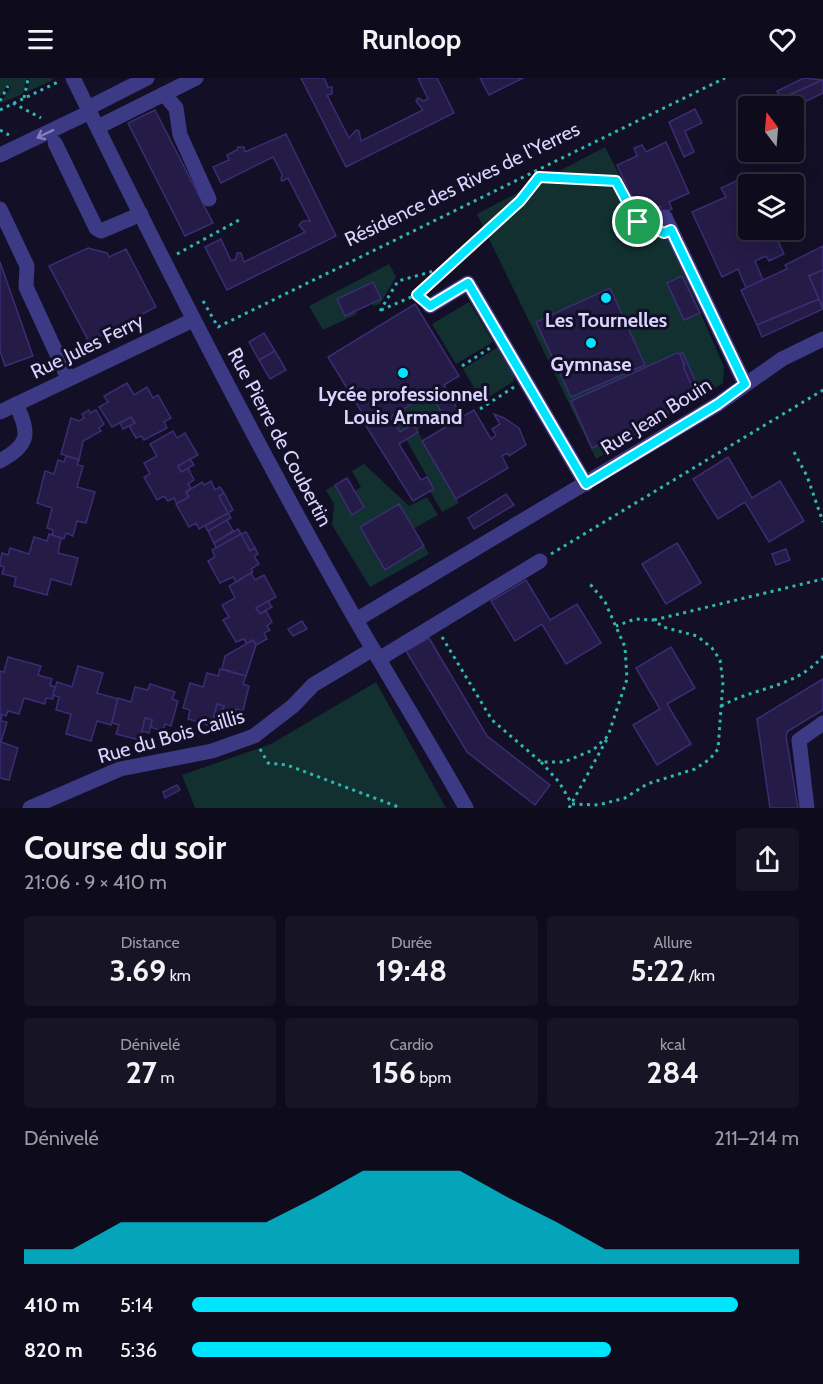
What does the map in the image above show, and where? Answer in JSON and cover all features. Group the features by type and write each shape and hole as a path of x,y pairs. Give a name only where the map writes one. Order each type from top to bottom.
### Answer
{"street":[{"name":"Rue Pierre de Coubertin","path":"73,78 193,320 356,620 466,808"},
{"path":"0,155 52,137 131,82 147,78"},
{"path":"98,127 196,78"},
{"path":"164,94 176,108 180,135 209,199"},
{"path":"52,137 96,228 102,231 141,214"},
{"path":"0,209 27,266 26,287 68,378"},
{"path":"668,224 745,384"},
{"path":"430,306 468,283 586,484"},
{"name":"Rue Jules Ferry","path":"0,412 193,320"},
{"name":"Rue Jean Bouin","path":"356,620 718,404 782,359 823,339"},
{"path":"0,461 15,452 24,440 24,422 15,404"},
{"name":"Rue du Bois Caillis","path":"30,808 120,769 212,751 254,736 293,706 313,685 435,625 540,561"},
{"path":"807,808 799,740 823,723"}],"path":[{"path":"0,110 67,78"},
{"name":"Résidence des Rives de l'Yerres","path":"218,327 725,78"},
{"path":"24,98 28,79"},
{"path":"0,101 8,86"},
{"path":"13,103 43,119 52,137"},
{"path":"447,267 398,281 380,311 417,295 520,201 539,177 616,181 638,222 664,233 668,224"},
{"path":"165,260 241,219"},
{"path":"417,295 430,306"},
{"path":"462,366 502,341"},
{"path":"480,409 525,380"},
{"path":"540,561 823,390"},
{"path":"794,452 807,476 823,522"},
{"path":"616,626 635,619 654,620 823,579"},
{"path":"569,808 608,736 627,679 625,647 605,602 590,584"},
{"path":"572,804 598,805 625,798 647,784 695,769 710,759 718,749 723,682 720,660 712,648 697,636 663,627 654,620"},
{"path":"435,625 492,720 541,762 559,782 572,804"},
{"path":"721,706 740,695 781,686 805,672 823,656"},
{"path":"254,736 268,763 287,765 401,808"},
{"path":"541,762 564,762 593,750 608,736"}],"green space":[{"path":"0,78 52,78 53,80 27,92 30,79 26,80 23,94 1,103 11,86 6,87 0,97"},
{"name":"Les Tournelles","path":"605,147 640,215 665,230 724,367 723,383 596,459 477,214"},
{"path":"389,264 396,277 380,304 373,306 372,303 381,298 373,282 337,299 345,316 355,311 357,314 323,330 309,306"},
{"path":"469,302 493,342 456,364 432,324"},
{"path":"498,347 515,373 513,382 482,401 463,369"},
{"path":"430,393 443,414 417,430 413,424 400,432 390,417"},
{"path":"418,432 459,503 442,512 430,491 434,489 406,439"},
{"path":"364,464 409,506 427,497 438,515 413,529 399,504 360,527 385,569 424,546 429,554 370,587 332,525 334,504 326,490 335,485 352,515 364,508 355,491 361,487 352,471"},
{"path":"376,682 446,808 195,808 182,775 271,744"}],"building":[{"path":"301,78 324,78 328,87 332,87 332,94 327,95 349,138 356,130 359,131 361,141 423,110 416,101 418,98 424,101 428,99 418,78 437,78 454,113 346,167"},
{"path":"480,78 523,78 489,95"},
{"path":"804,78 823,80 789,96 779,96 777,91"},
{"path":"823,80 823,93 804,102 804,96 789,95"},
{"path":"695,109 702,123 685,131 694,152 684,157 669,122"},
{"path":"155,110 213,223 185,236 128,123"},
{"path":"286,134 336,236 227,290 205,247 221,239 231,261 236,259 237,253 241,253 244,262 305,232 299,225 303,221 310,221 288,178 281,180 282,174 273,157 221,183 213,167 229,160 227,155 237,150 238,147 244,147 245,152"},
{"path":"666,142 689,193 669,202 672,209 663,213 660,206 640,215 617,165 637,156 634,148 642,145 646,152"},
{"path":"738,180 738,240 778,240 784,254 769,261 766,256 755,261 763,280 746,288 738,269 722,277 692,212 726,197 721,188"},
{"path":"823,246 823,270 809,276 819,299 757,325 741,290 787,269 785,265"},
{"path":"88,248 107,253 109,257 126,249 156,307 89,342 49,266"},
{"path":"0,262 33,356 5,366 0,351"},
{"path":"823,270 823,308 809,276"},
{"path":"682,276 700,313 684,320 667,283"},
{"path":"373,282 381,299 345,316 337,299"},
{"name":"Gymnase","path":"610,288 645,365 571,397 536,322"},
{"path":"819,299 823,309 762,337 757,325"},
{"name":"Lycée professionnel Louis Armand","path":"415,304 459,376 444,385 462,417 474,410 491,439 496,435 492,429 500,424 494,414 504,418 519,428 526,445 509,456 507,453 502,456 508,468 456,499 422,441 449,425 430,393 390,417 400,432 413,424 418,432 399,444 421,480 427,477 434,489 413,501 361,418 364,416 328,357"},
{"path":"264,333 275,351 259,360 249,342"},
{"path":"275,351 286,370 270,379 259,360"},
{"path":"677,353 680,354 697,398 592,448 571,401"},
{"path":"683,353 702,396 697,398 683,366 685,365 680,354"},
{"path":"127,383 134,395 147,387 153,398 158,395 171,418 164,422 167,428 144,440 141,436 136,438 129,426 135,423 131,417 112,427 99,407 108,402 104,396"},
{"path":"89,410 90,413 96,410 104,424 99,428 101,431 83,441 79,460 61,454 71,418 79,421 84,418 82,414"},
{"path":"131,417 135,423 123,429 120,423"},
{"path":"173,431 177,438 185,433 198,455 178,466 181,472 188,468 194,480 188,484 191,488 186,492 189,497 177,504 174,498 168,501 164,496 157,500 144,477 150,474 144,463 157,456 150,444"},
{"path":"66,456 79,460 77,465 83,466 77,487 95,492 86,523 77,521 73,536 66,533 64,539 52,535 53,530 47,528 52,508 37,503 45,471 54,474 58,460 64,462"},
{"path":"728,457 752,498 780,481 804,521 769,542 745,502 718,519 693,479"},
{"path":"190,459 194,465 181,472 178,466"},
{"path":"347,478 364,507 352,515 335,485"},
{"path":"211,481 215,490 220,487 224,493 219,496 228,513 199,529 196,523 189,527 176,504 189,497 186,492 202,482 204,485"},
{"path":"224,493 233,510 228,513 219,496"},
{"path":"506,494 514,505 474,529 468,518"},
{"path":"399,504 424,546 385,570 360,527"},
{"path":"228,513 231,518 208,531 205,526"},
{"path":"227,520 233,531 214,543 208,531"},
{"path":"238,529 241,534 216,548 214,543"},
{"path":"246,532 255,548 250,551 241,534"},
{"path":"49,534 61,538 58,553 78,558 71,585 51,579 47,595 14,586 16,577 2,574 4,567 0,566 0,562 2,553 8,555 10,548 29,554 34,537 47,541"},
{"path":"241,534 250,551 255,548 258,554 254,556 259,564 251,569 253,572 236,582 233,577 220,583 208,561 215,557 212,550"},
{"path":"677,543 701,583 666,604 642,564"},
{"path":"786,549 790,560 776,565 772,554"},
{"path":"251,573 255,580 264,575 276,597 256,608 260,614 266,611 272,622 267,626 270,630 264,633 267,639 256,645 253,640 247,644 244,639 236,642 223,620 229,617 222,605 235,598 229,586"},
{"path":"526,580 550,620 577,604 601,643 566,664 542,624 515,641 491,601"},
{"path":"268,601 272,607 260,614 256,608"},
{"path":"302,621 307,629 293,636 288,629"},
{"path":"429,638 487,736 550,785 535,805 467,752 406,651"},
{"path":"253,640 256,645 246,676 222,669 225,656"},
{"path":"671,647 695,688 667,704 691,744 657,765 633,725 660,709 636,668"},
{"path":"8,657 41,666 38,675 52,679 50,685 55,687 53,699 46,698 45,704 24,698 19,714 8,711 6,716 0,714 0,671 4,672"},
{"path":"78,666 103,673 97,693 118,699 111,725 97,721 91,741 66,734 71,714 56,710 59,697 53,695 57,682 72,687"},
{"path":"220,669 246,676 243,684 249,686 243,711 236,709 234,715 222,712 224,706 217,704 211,726 188,719 190,710 183,708 190,683 203,687 207,673 218,676"},
{"path":"823,679 823,710 788,731 786,736 798,808 770,808 757,719"},
{"path":"150,684 175,692 172,699 178,701 171,726 165,724 163,731 150,727 152,720 145,718 140,740 116,734 119,725 112,723 118,698 131,702 135,687 148,690"},
{"path":"217,704 224,706 220,718 214,717"},
{"path":"0,714 2,715 1,721 7,722 1,742 18,748 9,780 0,778"},
{"path":"145,718 152,720 149,733 142,731"},
{"path":"177,785 180,790 165,798 163,792"}],"place":[{"name":"Les Tournelles","path":"606,298"},
{"name":"Gymnase","path":"591,343"},
{"name":"Lycée professionnel Louis Armand","path":"403,373"}],"route":[{"path":"539,177 616,181 638,222 664,233 671,230 733,365 745,384 718,404 586,484 468,283 430,306 417,295 520,201 539,177"}]}
